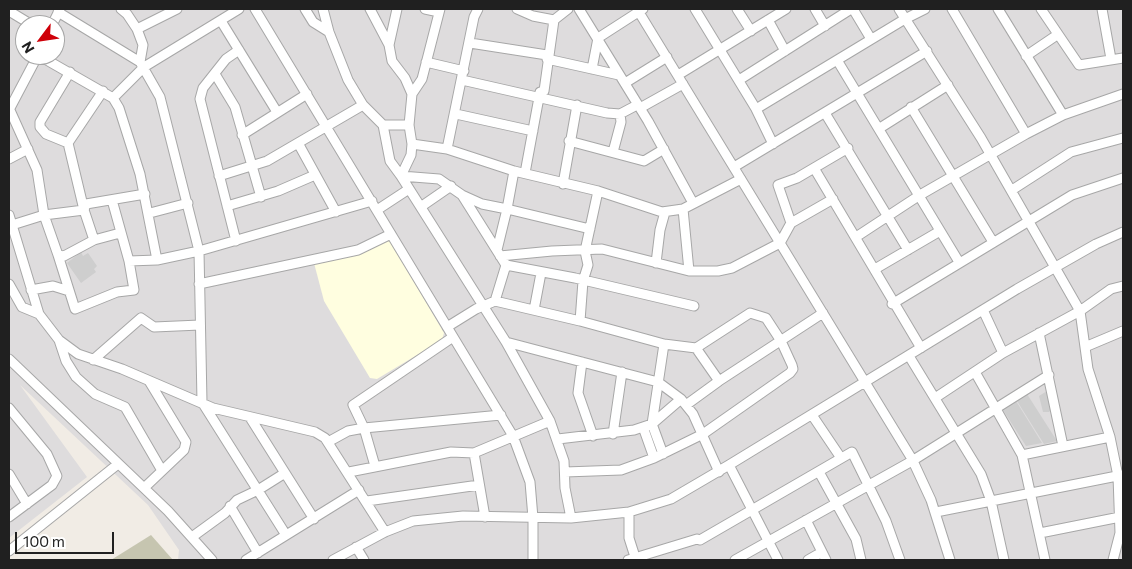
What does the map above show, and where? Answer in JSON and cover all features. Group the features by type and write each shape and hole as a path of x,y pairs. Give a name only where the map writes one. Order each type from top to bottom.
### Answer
{"street":[{"path":"137,29 177,9"},
{"path":"113,98 142,65 239,9"},
{"path":"255,9 513,436 530,482 533,518 533,560"},
{"path":"305,9 313,22 329,32"},
{"path":"323,9 329,32 348,80 363,105 383,125 390,161 422,206 506,342 550,421 558,439 565,472 565,488 571,518"},
{"path":"370,9 389,44 392,61 405,78 412,94"},
{"path":"389,44 397,9"},
{"path":"401,176 410,155 412,144 409,125 412,94 422,79 439,11 425,9"},
{"path":"447,149 456,114 474,18 478,9"},
{"path":"519,9 533,16 554,20"},
{"path":"525,173 540,92 544,91 547,57 554,20 568,9"},
{"path":"580,9 664,149 693,203"},
{"path":"695,9 756,109 773,144"},
{"path":"738,9 751,30"},
{"path":"426,62 463,76 620,114 638,107 681,80 720,50 786,9"},
{"path":"814,9 825,26"},
{"path":"739,80 852,9 871,39"},
{"path":"899,9 990,153 1030,220 1080,311 1093,390 1110,437 1121,476 1120,533 1113,560"},
{"path":"756,109 905,18 925,9"},
{"path":"952,9 1026,134"},
{"path":"998,9 1062,115"},
{"path":"1041,9 1079,65 1084,66 1123,58"},
{"path":"1102,9 1112,59"},
{"path":"59,10 142,65 160,97 199,252 202,402 286,535"},
{"path":"125,10 137,29 143,45 142,65"},
{"path":"592,69 598,38 639,10 912,461 936,512 950,560"},
{"path":"768,20 785,52"},
{"path":"221,21 277,112"},
{"path":"1026,56 1057,35"},
{"path":"470,43 547,57 619,75"},
{"path":"236,241 200,99 203,88 226,59 239,50"},
{"path":"734,167 927,51"},
{"path":"112,200 134,290 117,292 75,308 44,215 37,170 9,109 38,55 103,91 113,98 119,108 150,213 158,260"},
{"path":"624,83 667,57"},
{"path":"837,60 880,128 959,262"},
{"path":"68,143 46,134 40,127 40,122 70,72"},
{"path":"215,74 235,107 261,197"},
{"path":"880,128 948,85"},
{"path":"94,240 84,210 68,143 103,91"},
{"path":"242,135 307,94"},
{"path":"856,238 920,195 990,153 1062,115 1123,94"},
{"path":"219,176 252,166 298,143 363,105"},
{"path":"563,184 569,141 577,105"},
{"path":"911,107 993,242"},
{"path":"825,113 848,148 908,250"},
{"path":"456,114 533,131"},
{"path":"613,152 621,122 620,114"},
{"path":"383,125 409,125"},
{"path":"1012,190 1071,152 1123,138"},
{"path":"569,141 646,161 664,149"},
{"path":"298,143 336,212"},
{"path":"412,144 447,149 514,172 525,173 598,192 665,212 683,209 741,179"},
{"path":"791,223 778,185 797,178 848,148"},
{"path":"9,159 28,149"},
{"path":"814,168 875,269 892,304 920,348"},
{"path":"499,253 514,172"},
{"path":"227,206 288,188 315,174"},
{"path":"401,176 439,179 462,195 482,204 507,208 590,229"},
{"path":"892,304 1072,195 1123,178"},
{"path":"422,206 451,186"},
{"path":"377,210 409,189"},
{"path":"580,321 583,281 588,265 585,251 598,192"},
{"path":"84,210 86,204 145,194"},
{"path":"462,195 506,264 694,306"},
{"path":"499,253 602,249 689,270 718,272 732,268 780,243 791,223 833,198"},
{"path":"128,261 158,260 199,252 372,201"},
{"path":"150,213 188,203"},
{"path":"683,209 689,270"},
{"path":"12,225 44,215 84,210"},
{"path":"656,263 660,230 665,212"},
{"path":"9,215 39,314 59,340 78,354 213,408 251,419 315,432 328,442 349,472 385,532"},
{"path":"875,269 940,231"},
{"path":"333,560 385,532 413,521 463,516 571,518 629,512 671,499 719,472 1056,266 1123,232"},
{"path":"58,255 64,256 94,240 120,233"},
{"path":"199,284 358,250 391,234"},
{"path":"495,301 506,264"},
{"path":"534,310 541,273"},
{"path":"9,284 22,307 39,314"},
{"path":"31,290 53,286 69,291"},
{"path":"935,398 1003,353 1080,311 1111,290 1123,286"},
{"path":"447,327 495,301 580,321 664,344 696,348 750,313 766,318 781,341 793,370 702,434 664,454 621,470 565,472"},
{"path":"983,310 1003,353"},
{"path":"558,439 613,434 648,426 683,402 719,382 823,313"},
{"path":"93,360 141,318 154,327 200,325"},
{"path":"1085,347 1123,332"},
{"path":"1039,333 1063,446"},
{"path":"376,466 364,428 353,405 453,337"},
{"path":"59,340 66,361 76,377 95,394 125,407 161,469"},
{"path":"506,342 658,382 683,402 702,434 719,472"},
{"path":"654,458 648,426 664,344"},
{"path":"696,348 719,382"},
{"path":"909,356 981,474 991,501 1004,560"},
{"path":"9,359 144,488 212,560"},
{"path":"582,362 578,394 593,436"},
{"path":"613,434 622,372"},
{"path":"975,372 1022,455 1029,494 1040,533 1045,560"},
{"path":"735,560 912,461 1048,374"},
{"path":"144,488 161,469 184,450 186,442 149,381"},
{"path":"9,408 47,454 56,470 56,481 9,518"},
{"path":"328,442 348,431 364,428 501,415"},
{"path":"812,415 841,458"},
{"path":"251,419 314,519"},
{"path":"349,472 452,452 474,453 550,421"},
{"path":"648,426 664,454"},
{"path":"1022,455 1110,437"},
{"path":"629,512 630,538 634,560 697,539 700,540 852,452 886,521 900,560"},
{"path":"474,453 485,517"},
{"path":"9,551 118,464"},
{"path":"729,465 778,560"},
{"path":"819,472 856,539 861,560"},
{"path":"192,537 224,513 230,506 285,473"},
{"path":"9,474 27,504"},
{"path":"936,512 1121,476"},
{"path":"367,501 479,485"},
{"path":"246,560 359,490"},
{"path":"230,506 258,553"},
{"path":"1040,533 1120,517"},
{"path":"806,520 824,556 808,560"},
{"path":"356,547 364,560"}],"shaded area":[{"path":"9,9 1123,9 1123,560 178,560 179,550 148,505 20,385 87,477 9,538"},
{"path":"381,240 390,241 444,333 442,340 377,379 370,378 324,301 314,263"},
{"path":"81,252 83,256 88,253 97,266 94,269 96,272 81,283 67,263"},
{"path":"1047,391 1052,409 1049,412 1043,412 1039,396"},
{"path":"1027,394 1057,441 1044,444 1017,401"},
{"path":"1016,401 1042,443 1026,446 1003,410"},
{"path":"151,535 173,560 111,560"}]}
